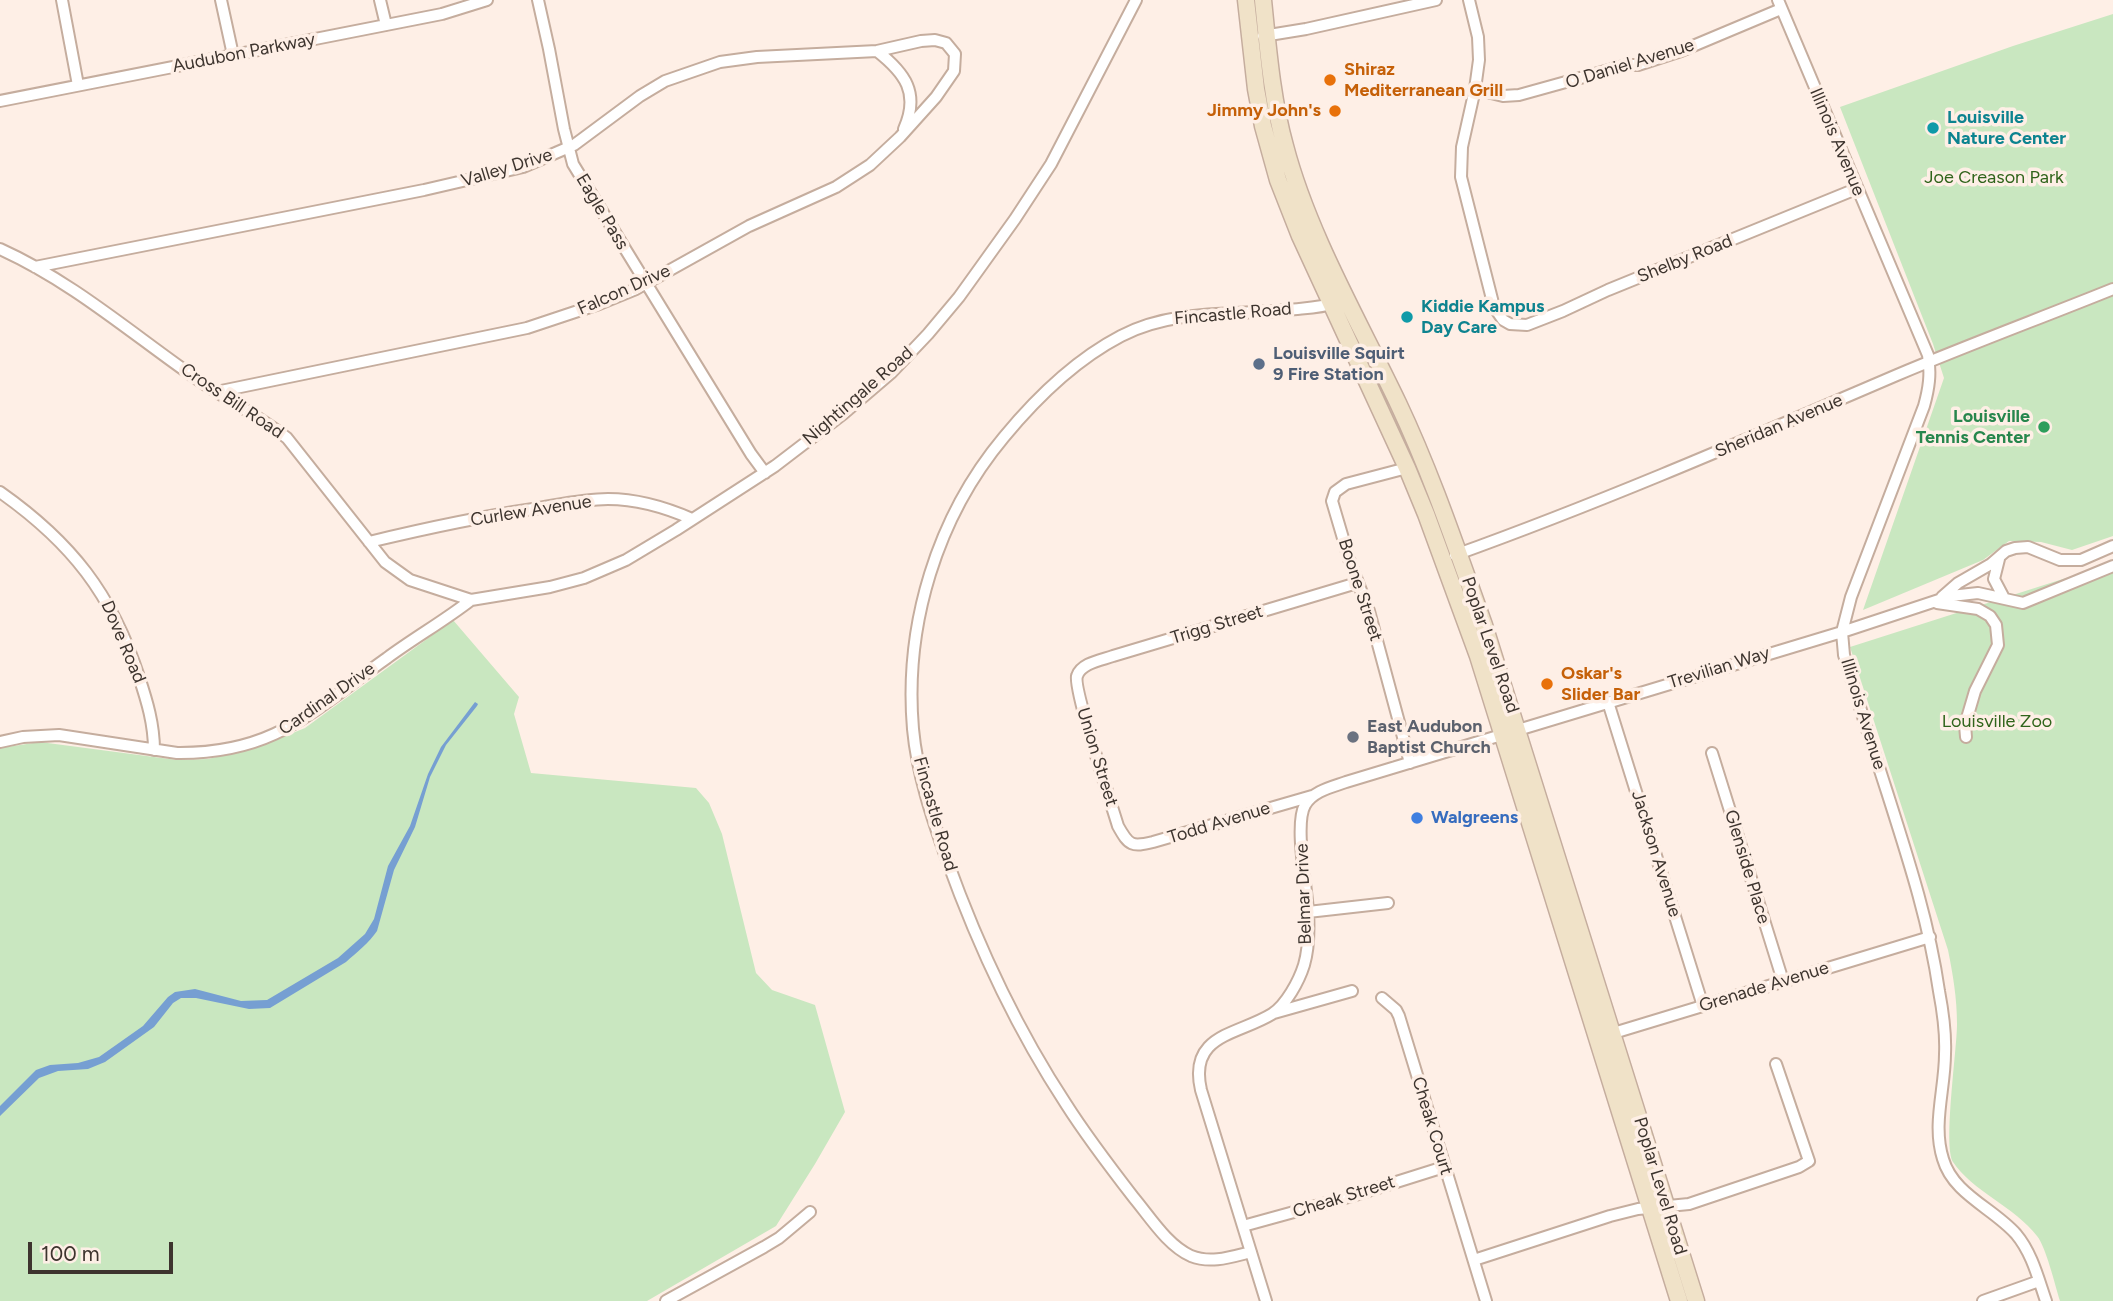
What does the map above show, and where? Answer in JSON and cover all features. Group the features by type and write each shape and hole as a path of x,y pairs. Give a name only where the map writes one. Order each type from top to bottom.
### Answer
{"main road":[{"name":"Poplar Level Road","path":"1246,0 1258,36 1292,169 1306,209 1414,438 1451,556 1478,656 1511,732 1614,1033 1659,1208 1679,1301"},
{"name":"Poplar Level Road","path":"1263,0 1258,36 1256,89 1270,155 1300,236 1407,468 1451,556"},
{"name":"Poplar Level Road","path":"1511,732 1597,1037 1696,1301"}],"street":[{"path":"62,0 78,85"},
{"path":"221,0 233,55"},
{"path":"380,0 386,25"},
{"name":"Audubon Parkway","path":"0,101 442,14 487,0"},
{"name":"Eagle Pass","path":"538,0 573,164 751,454 765,472"},
{"name":"Nightingale Road","path":"471,600 550,587 584,578 626,560 765,472 843,414 891,373 945,315 1015,219 1045,173 1136,0"},
{"path":"1258,36 1306,29 1436,0"},
{"path":"1469,0 1478,37 1479,60 1475,89"},
{"name":"O Daniel Avenue","path":"1475,89 1503,96 1519,95 1627,65 1637,65 1681,51 1779,5"},
{"name":"Illinois Avenue","path":"1779,5 1921,337 1929,362 1930,383 1924,406 1851,597 1842,632 1844,655 1930,937 1940,997 1945,1054 1938,1124 1943,1160 1956,1183 2016,1235 2029,1254 2046,1301"},
{"name":"Valley Drive","path":"35,267 462,182 523,167 582,140 665,80 743,58 877,51 935,40 951,46 955,54"},
{"path":"877,51 895,65 905,79 910,95 910,116 901,137"},
{"name":"Falcon Drive","path":"216,392 527,328 599,304 646,283 738,232 836,187 870,165 901,137 936,97 951,76 956,63 955,54"},
{"name":"Shelby Road","path":"1475,89 1462,146 1461,177 1494,307 1503,320 1513,325 1528,325 1856,189"},
{"name":"Cross Bill Road","path":"0,249 87,298 216,392 287,438 385,562 398,573 418,583 471,600"},
{"name":"Sheridan Avenue","path":"1451,556 1664,475 1929,362 2113,289"},
{"name":"Fincastle Road","path":"1251,1252 1208,1260 1186,1253 1173,1242 1112,1170 1038,1059 988,963 938,835 913,730 911,691 914,647 932,570 953,515 969,486 1012,428 1068,371 1124,334 1166,320 1332,305 1347,297"},
{"name":"Boone Street","path":"1407,468 1346,484 1332,497 1357,583 1369,611 1410,762"},
{"name":"Dove Road","path":"0,492 30,514 73,555 92,577 109,605 121,628 145,695 154,733 154,750"},
{"name":"Curlew Avenue","path":"369,542 507,513 587,500 629,501 670,510 692,519"},
{"name":"Trevilian Way","path":"1935,603 1958,583 1999,559 2006,551 2028,547 2060,560 2081,560 2113,546"},
{"path":"1999,559 1994,579 2004,598"},
{"name":"Trevilian Way","path":"1511,732 1965,593 1978,593 2023,603 2113,566"},
{"name":"Trigg Street","path":"1079,672 1114,656 1357,583"},
{"name":"Cardinal Drive","path":"0,742 23,737 59,735 177,753 214,752 235,748 273,736 306,718 403,646 471,600"},
{"path":"1935,603 1978,610 1990,616 1996,625 1998,645 1975,691 1965,725 1966,737"},
{"name":"Union Street","path":"1079,672 1076,683 1081,705 1118,826 1126,839"},
{"name":"Jackson Avenue","path":"1608,702 1703,1006"},
{"path":"1314,796 1346,782 1511,732"},
{"name":"Glenside Place","path":"1712,753 1783,981"},
{"name":"Todd Avenue","path":"1126,839 1135,845 1153,842 1314,796"},
{"name":"Belmar Drive","path":"1274,1013 1290,993 1303,967 1307,951 1308,912 1302,857 1302,819 1305,804 1314,796"},
{"path":"1308,912 1388,903"},
{"name":"Grenade Avenue","path":"1597,1037 1930,937"},
{"path":"1266,1301 1201,1090 1199,1068 1206,1050 1214,1041 1229,1033 1274,1013 1352,991"},
{"name":"Cheak Court","path":"1382,998 1399,1016 1486,1301"},
{"path":"1474,1260 1610,1216 1638,1209 1689,1204 1799,1167 1809,1161 1776,1065"},
{"name":"Cheak Street","path":"1243,1226 1444,1167"},
{"path":"666,1301 779,1238 810,1212"},
{"path":"1983,1301 2039,1281"}],"green space":[{"name":"Joe Creason Park","path":"2113,14 2113,536 2072,550 2041,542 2009,541 1983,560 1863,610 1944,378 1840,107"},
{"name":"Louisville Zoo","path":"2113,563 2113,1301 2060,1301 2047,1257 2037,1236 2017,1216 1971,1182 1953,1162 1949,1137 1957,1014 1948,950 1850,647"},
{"path":"453,620 519,697 514,714 531,773 696,788 709,803 722,834 756,973 772,990 815,1005 845,1112 776,1226 647,1301 0,1301 0,748 40,742 177,760 208,759 261,746 305,728"}],"water":[{"path":"475,702 477,706 446,745 430,777 415,827 394,870 377,931 346,962 270,1008 249,1009 196,998 181,998 173,1003 154,1027 105,1062 88,1069 58,1071 39,1078 0,1116 0,1106 36,1070 99,1057 143,1026 175,992 195,989 241,1001 267,1000 338,958 365,934 374,919 388,866 410,826 428,774 441,747"}],"place":[{"name":"Shiraz Mediterranean Grill","path":"1330,80"},
{"name":"Jimmy John's","path":"1335,111"},
{"name":"Louisville Nature Center","path":"1933,128"},
{"name":"Kiddie Kampus Day Care","path":"1407,317"},
{"name":"Louisville Squirt 9 Fire Station","path":"1259,364"},
{"name":"Louisville Tennis Center","path":"2044,427"},
{"name":"Oskar's Slider Bar","path":"1547,684"},
{"name":"East Audubon Baptist Church","path":"1353,737"},
{"name":"Walgreens","path":"1417,818"}]}
